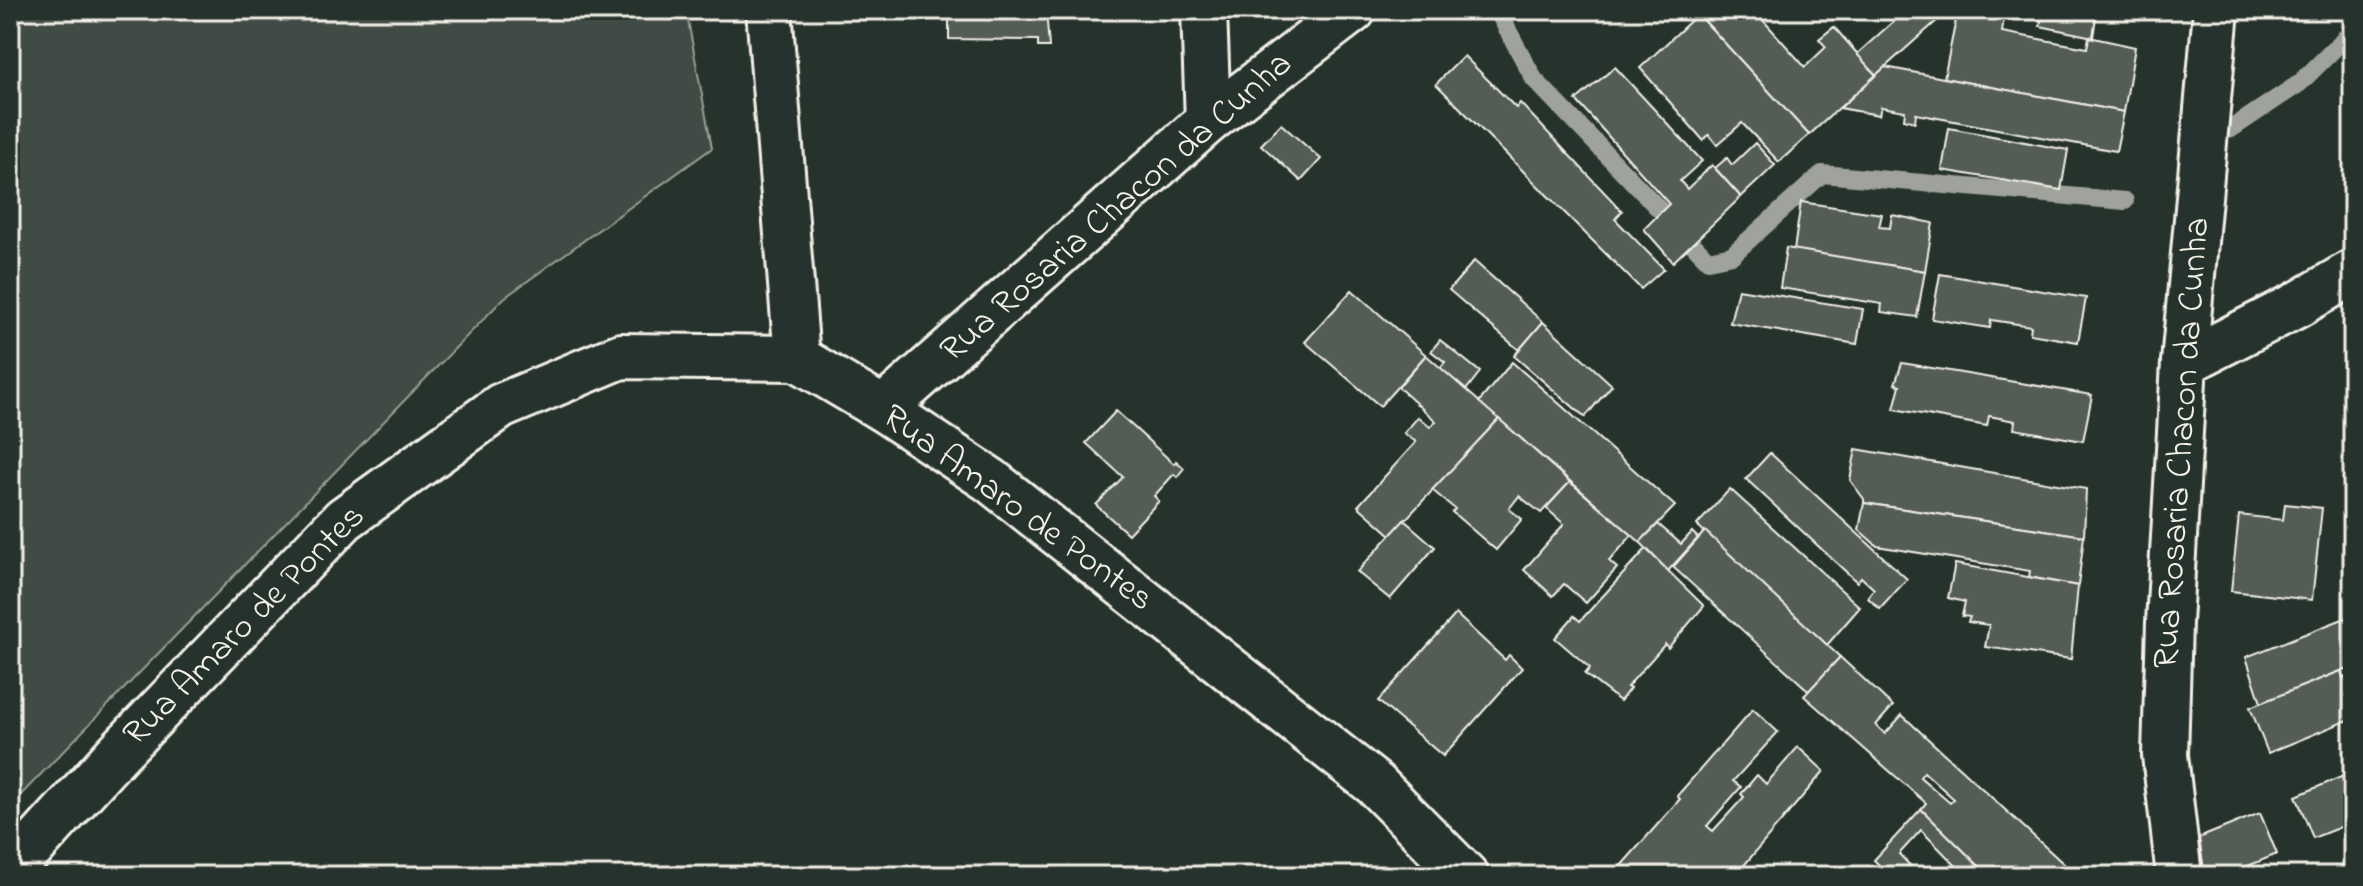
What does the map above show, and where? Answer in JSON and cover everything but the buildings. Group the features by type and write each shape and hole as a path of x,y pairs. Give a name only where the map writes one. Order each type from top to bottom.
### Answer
{"street":[{"path":"769,10 797,358"},
{"path":"1204,10 1208,121"},
{"name":"Rua Rosaria Chacon da Cunha","path":"883,409 1208,121 1353,10"},
{"name":"Rua Rosaria Chacon da Cunha","path":"2179,876 2165,755 2169,623 2184,363 2216,10"},
{"path":"2184,363 2297,305 2353,272"},
{"name":"Rua Amaro de Pontes","path":"10,872 116,755 344,519 501,406 621,356 797,358 883,409 990,480 1375,784 1466,876"}],"shaded area":[{"path":"10,10 686,10 712,148 504,298 10,806"}],"waterway":[{"path":"1497,10 1534,79 1708,260 1732,255 1822,174 2125,201"},
{"path":"2231,129 2300,83 2353,30"}]}
